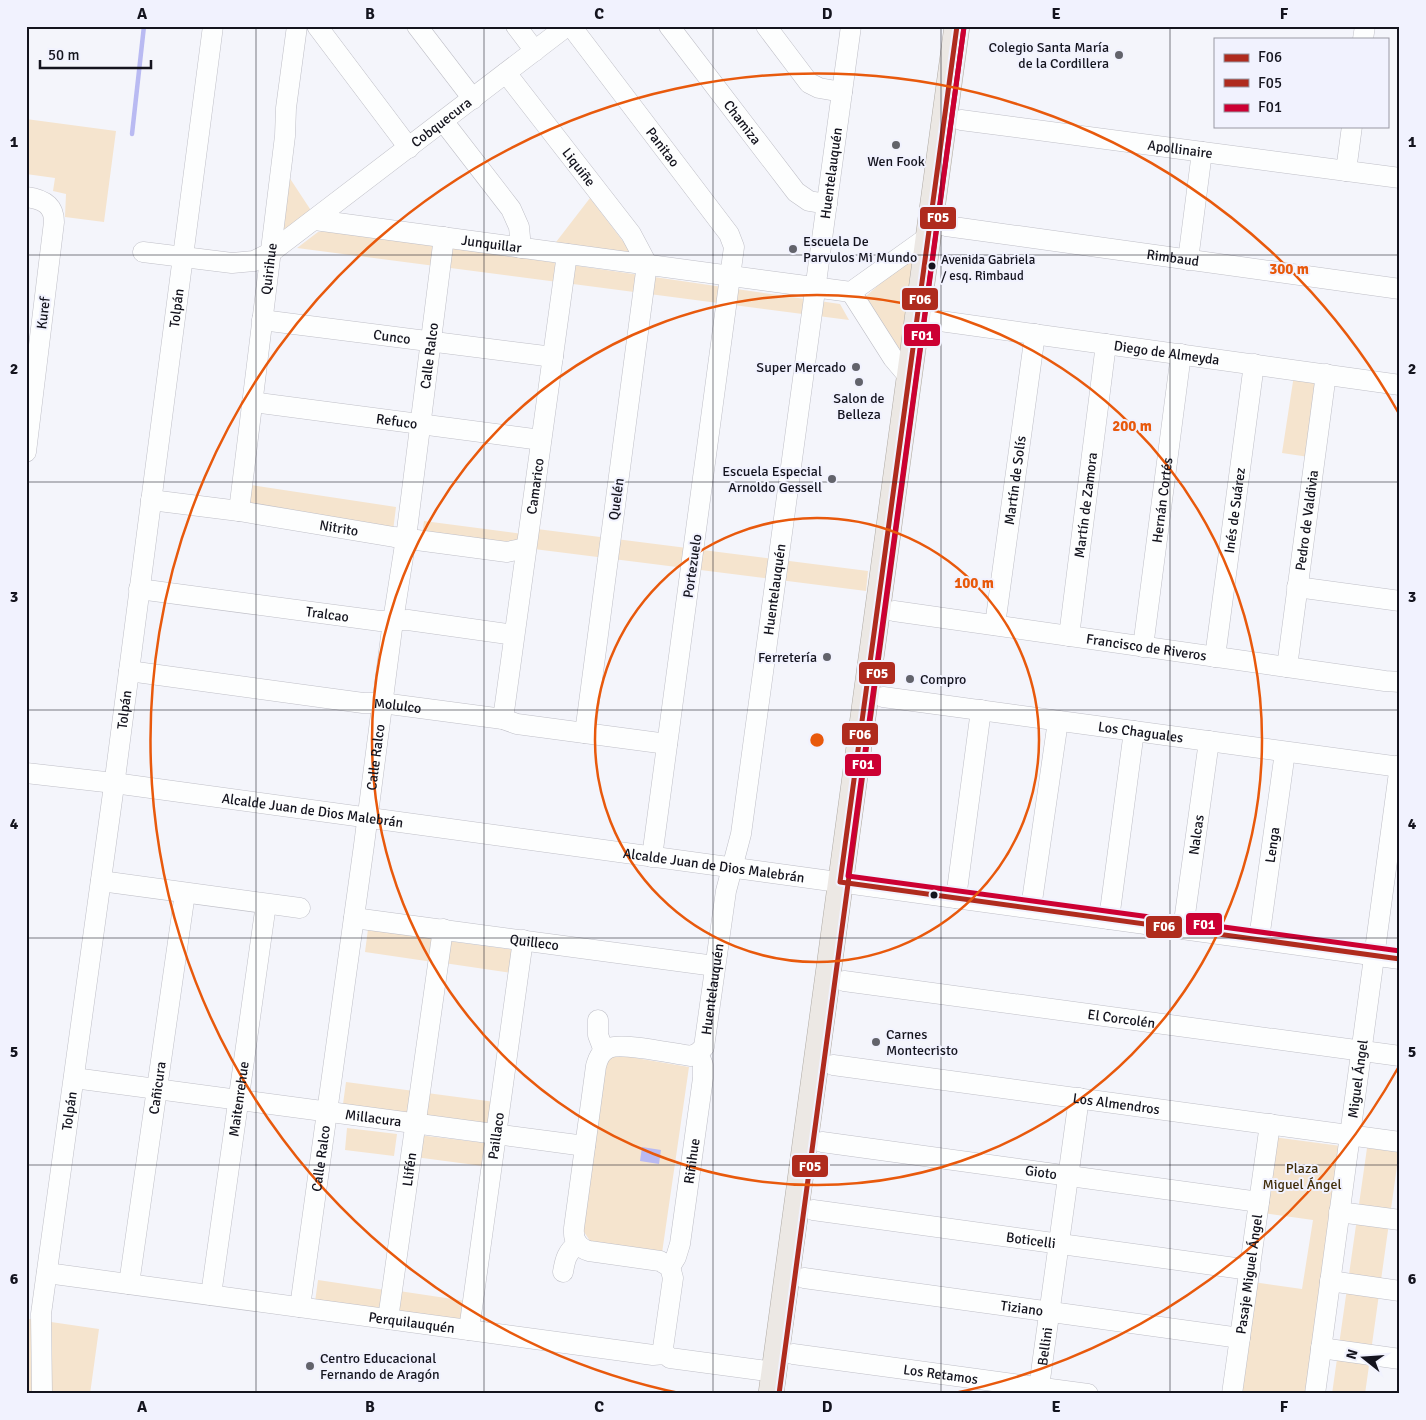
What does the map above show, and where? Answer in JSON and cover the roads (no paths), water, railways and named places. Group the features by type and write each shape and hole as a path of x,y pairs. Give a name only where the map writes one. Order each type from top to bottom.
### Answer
{"main road":[{"path":"772,1383 849,883 883,697 933,320 937,232 956,26"},
{"path":"788,1394 844,981 849,883 909,377 960,120 973,26"}],"street":[{"name":"Tolpán","path":"42,1394 40,1329 47,1273 140,589 213,26"},
{"name":"Quirihue","path":"238,511 297,26"},
{"path":"317,26 409,148"},
{"path":"417,26 473,99"},
{"path":"516,26 535,51"},
{"name":"Cobquecura","path":"315,220 567,26"},
{"name":"Panitao","path":"571,26 729,234 734,247 731,276"},
{"name":"Chamiza","path":"669,26 796,192 809,201 826,204"},
{"path":"766,26 810,83 819,88 842,92"},
{"name":"Huentelauquén","path":"604,1051 616,1046 690,1056 698,1054 704,1047 726,891 741,834 851,26"},
{"name":"Liquiñe","path":"506,73 630,234 647,264"},
{"name":"Apollinaire","path":"960,120 1400,178"},
{"path":"443,121 511,209 519,227 521,248"},
{"path":"1346,171 1352,128"},
{"path":"1188,260 1202,152"},
{"name":"Kuref","path":"26,197 41,199 50,206 54,216 26,452"},
{"path":"143,252 243,263 254,261 315,220"},
{"name":"Junquillar","path":"315,220 851,292"},
{"path":"909,377 893,358 851,292 937,232"},
{"name":"Rimbaud","path":"937,232 1188,260 1400,289"},
{"name":"Calle Ralco","path":"300,1307 393,621 406,538 444,237"},
{"name":"Camarico","path":"503,719 567,254"},
{"name":"Quelén","path":"585,733 647,264"},
{"name":"Portezuelo","path":"652,857 731,276"},
{"name":"Cunco","path":"262,320 553,357"},
{"name":"Diego de Almeyda","path":"933,320 1400,385"},
{"name":"Martín de Solís","path":"994,625 1035,334"},
{"name":"Martín de Zamora","path":"1069,636 1106,344"},
{"name":"Hernán Cortés","path":"1142,646 1181,354"},
{"name":"Inés de Suárez","path":"1215,657 1254,364"},
{"name":"Pedro de Valdivia","path":"1287,667 1326,374"},
{"name":"Refuco","path":"252,402 541,440"},
{"name":"Nitrito","path":"151,500 238,511 507,552 526,548"},
{"path":"1297,587 1400,601"},
{"name":"Tralcao","path":"140,589 380,621 408,620 514,635"},
{"name":"Francisco de Riveros","path":"894,611 1385,682 1400,682"},
{"name":"Molulco","path":"129,671 363,703 382,702 503,719 512,723 667,744"},
{"name":"Los Chaguales","path":"883,697 1400,766"},
{"path":"956,898 981,710"},
{"path":"1031,908 1058,721"},
{"path":"1109,919 1134,731"},
{"name":"Nalcas","path":"1183,929 1209,741"},
{"name":"Lenga","path":"1259,939 1285,752"},
{"name":"Miguel Ángel","path":"1315,1394 1400,766"},
{"name":"Alcalde Juan de Dios Malebrán","path":"26,773 114,783 1400,959"},
{"path":"101,881 300,908"},
{"name":"Cañicura","path":"129,1284 185,893"},
{"name":"Maitenrehue","path":"211,1295 266,904"},
{"name":"Quilleco","path":"354,918 715,966"},
{"name":"Llifén","path":"388,1319 443,929"},
{"name":"Paillaco","path":"469,1330 523,940"},
{"name":"El Corcolén","path":"844,981 1400,1056"},
{"path":"598,1020 598,1034 604,1051 600,1055 596,1066 574,1228 575,1240 589,1251 660,1261 670,1267 673,1278 663,1348 665,1354"},
{"name":"Riñihue","path":"670,1267 676,1257 680,1244 703,1078 703,1065 698,1054"},
{"name":"Los Almendros","path":"833,1065 1400,1142"},
{"name":"Millacura","path":"74,1078 585,1146"},
{"name":"Bellini","path":"1039,1387 1079,1098"},
{"name":"Pasaje Miguel Ángel","path":"1232,1394 1270,1124"},
{"name":"Gioto","path":"822,1142 1259,1202"},
{"name":"Boticelli","path":"813,1210 1250,1270"},
{"path":"1339,1212 1400,1220"},
{"path":"563,1272 566,1257 573,1247 578,1244"},
{"name":"Perquilauquén","path":"47,1273 653,1355 665,1354 674,1358 772,1383"},
{"name":"Tiziano","path":"804,1278 1240,1338"},
{"path":"1330,1281 1400,1290"},
{"path":"1321,1348 1400,1359"},
{"name":"Los Retamos","path":"793,1354 1088,1394"}],"water":[{"path":"642,1147 661,1150 659,1164 640,1161"}],"waterway":[{"path":"132,134 144,26"}],"place":[{"name":"Colegio Santa María de la Cordillera","path":"1119,55"},
{"name":"Wen Fook","path":"896,145"},
{"name":"Escuela De Parvulos Mi Mundo","path":"793,249"},
{"name":"Avenida Gabriela / esq. Rimbaud","path":"932,266"},
{"name":"Super Mercado","path":"856,367"},
{"name":"Salon de Belleza","path":"859,382"},
{"name":"Escuela Especial Arnoldo Gessell","path":"832,479"},
{"name":"Ferretería","path":"827,657"},
{"name":"Compro","path":"910,679"},
{"name":"Carnes Montecristo","path":"876,1042"},
{"name":"Centro Educacional Fernando de Aragón","path":"310,1366"}],"park label":[{"name":"Plaza Miguel Ángel","path":"1302,1176"}]}
